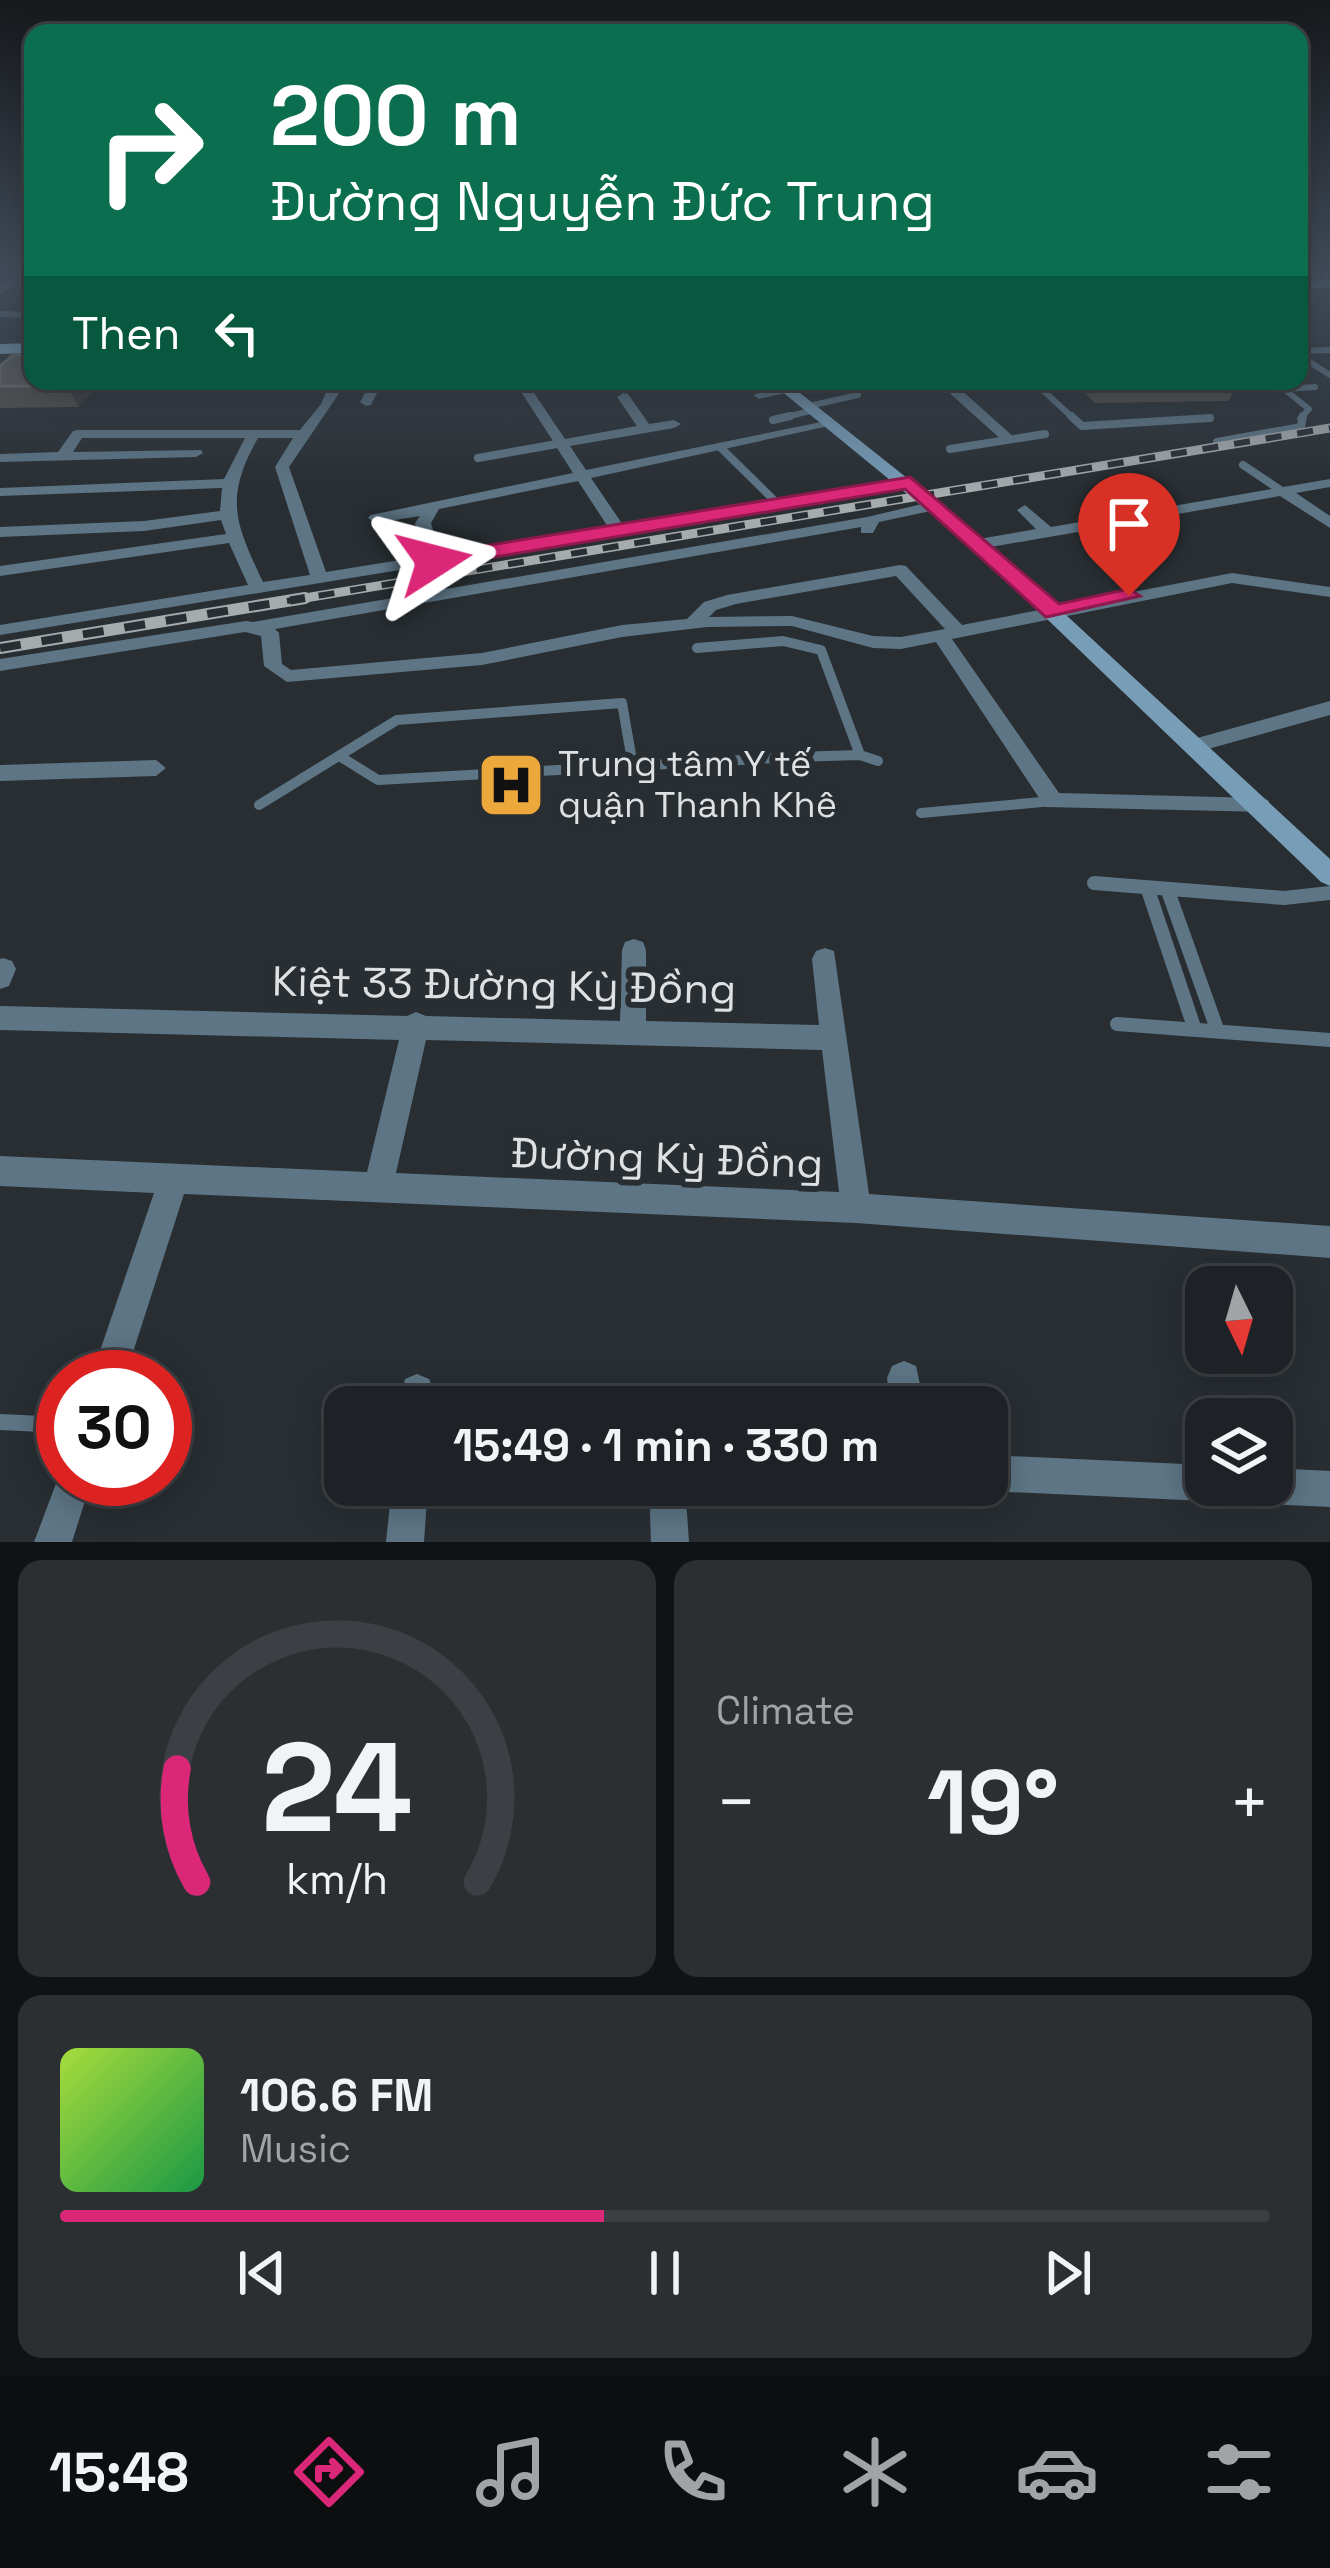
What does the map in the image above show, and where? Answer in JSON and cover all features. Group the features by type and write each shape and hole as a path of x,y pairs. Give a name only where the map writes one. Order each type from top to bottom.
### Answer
{"street":[{"path":"320,579 283,467 333,390"},
{"path":"366,402 372,390"},
{"path":"525,390 619,531"},
{"path":"759,395 770,390"},
{"path":"788,390 910,483 979,544 1330,874"},
{"path":"953,390 1009,439"},
{"path":"623,397 646,429"},
{"path":"557,444 674,424"},
{"path":"376,518 831,424"},
{"path":"256,432 227,483 234,538 258,589"},
{"path":"62,457 78,434 305,434"},
{"path":"0,458 196,454"},
{"path":"0,492 227,483"},
{"path":"0,630 910,483"},
{"path":"979,544 1330,483"},
{"path":"1282,491 1330,523"},
{"path":"0,665 260,626 935,506"},
{"path":"428,510 423,523 434,561"},
{"path":"1025,511 1073,551"},
{"path":"0,532 144,526 228,514"},
{"path":"491,599 862,532 870,521"},
{"path":"1082,526 1106,549"},
{"path":"0,571 234,538"},
{"path":"692,624 710,606 734,599 900,570 950,635 1054,801 1260,806"},
{"path":"260,626 270,634 273,666 287,676 482,659 622,631 692,624 792,621 873,643 950,635 1232,578 1330,592"},
{"path":"1197,745 1330,708"},
{"path":"0,773 156,768"},
{"path":"633,1029 634,950"},
{"path":"825,959 856,1208"},
{"name":"Kiệt 33 Đường Kỳ Đồng","path":"0,1018 633,1029 834,1038"},
{"path":"378,1188 416,1024"},
{"name":"Đường Kỳ Đồng","path":"0,1171 856,1208 1328,1248"},
{"path":"117,1350 174,1179"},
{"path":"1008,1474 1185,1483"},
{"path":"1293,1487 1330,1489"},
{"path":"53,1542 65,1506"},
{"path":"405,1542 408,1506"},
{"path":"668,1506 670,1542"}],"lane":[{"path":"1308,388 1316,387"},
{"path":"1043,390 1082,426 1210,418"},
{"path":"1217,442 1301,427 1298,418 1308,406 1287,390"},
{"path":"773,419 858,394"},
{"path":"950,449 1045,434"},
{"path":"478,458 557,444"},
{"path":"720,446 779,505"},
{"path":"1243,465 1282,491"},
{"path":"697,648 783,641 820,650 860,755"},
{"path":"259,805 409,718 615,702 626,705 633,766"},
{"path":"340,757 378,780 860,755 878,761"},
{"path":"921,813 1054,801"},
{"path":"1094,883 1284,898 1330,893"},
{"path":"1148,890 1195,1027"},
{"path":"1168,891 1217,1029"},
{"path":"1117,1024 1330,1040"},
{"path":"0,1422 36,1424"}],"building":[{"path":"24,354 24,386 0,386 0,366 13,355"}],"railway":[{"path":"287,601 1330,428"},
{"path":"0,648 305,598"}],"place":[{"name":"Trung tâm Y tế quận Thanh Khê","path":"511,785"}],"route":[{"path":"434,561 910,483 1054,612 1129,596"}]}
